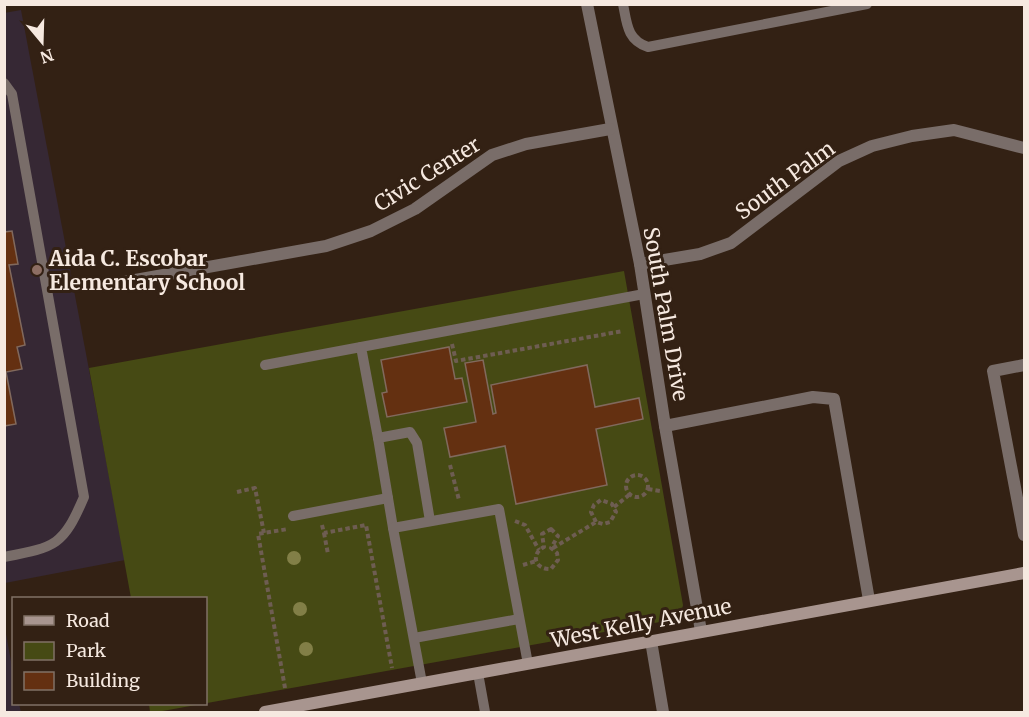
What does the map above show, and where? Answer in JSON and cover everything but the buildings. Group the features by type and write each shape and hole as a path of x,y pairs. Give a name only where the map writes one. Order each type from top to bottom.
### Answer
{"street":[{"name":"South Palm Drive","path":"587,4 610,129 640,264 664,426 701,631"},
{"name":"Civic Center","path":"124,282 326,246 371,231 415,209 492,155 526,144 610,129"},
{"name":"South Palm","path":"640,264 700,254 731,243 838,161 872,146 912,136 954,130 1024,148"},
{"path":"1024,365 993,371 1024,535"},
{"path":"664,426 813,397 834,399 869,600"},
{"name":"West Kelly Avenue","path":"265,712 1024,573"},
{"path":"651,641 663,712"}],"lane":[{"path":"624,4 629,34 635,43 648,47 867,4"},
{"path":"4,82 12,94 84,496 70,530 44,549 4,557"},
{"path":"265,365 644,294"},
{"path":"361,347 422,684"},
{"path":"378,438 410,432 417,443 430,521"},
{"path":"293,516 388,498"},
{"path":"393,528 499,508 528,664"},
{"path":"414,638 519,619"},
{"path":"478,673 485,712"}],"path":[{"path":"442,346 453,344 456,361 623,331"},
{"path":"629,495 625,489 626,481 639,472 647,481 648,489"},
{"path":"237,492 255,488 264,533"},
{"path":"648,489 660,491"},
{"path":"614,507 629,495 640,496 648,489"},
{"path":"553,548 596,522 603,524 610,522 615,516 614,507 605,500 597,502 591,512 596,522"},
{"path":"515,521 525,525 539,550"},
{"path":"310,525 321,524 328,554"},
{"path":"324,533 366,525 392,668"},
{"path":"285,687 258,534 298,527"},
{"path":"536,561 539,550 544,547 542,534 548,529 555,531 558,536 553,548"},
{"path":"536,561 543,569 554,566 558,556 553,548"},
{"path":"523,566 536,561"}],"shaded area":[{"name":"Aida C. Escobar Elementary School","path":"21,10 125,560 5,583 4,13"},
{"path":"4,623 12,667 12,705 19,705 21,712 5,712"}],"green space":[{"path":"624,271 683,605 681,615 671,620 207,703 207,597 131,597 89,368"},
{"path":"149,705 196,705 157,712 150,712"}],"place":[{"name":"Aida C. Escobar Elementary School","path":"37,270"}]}
